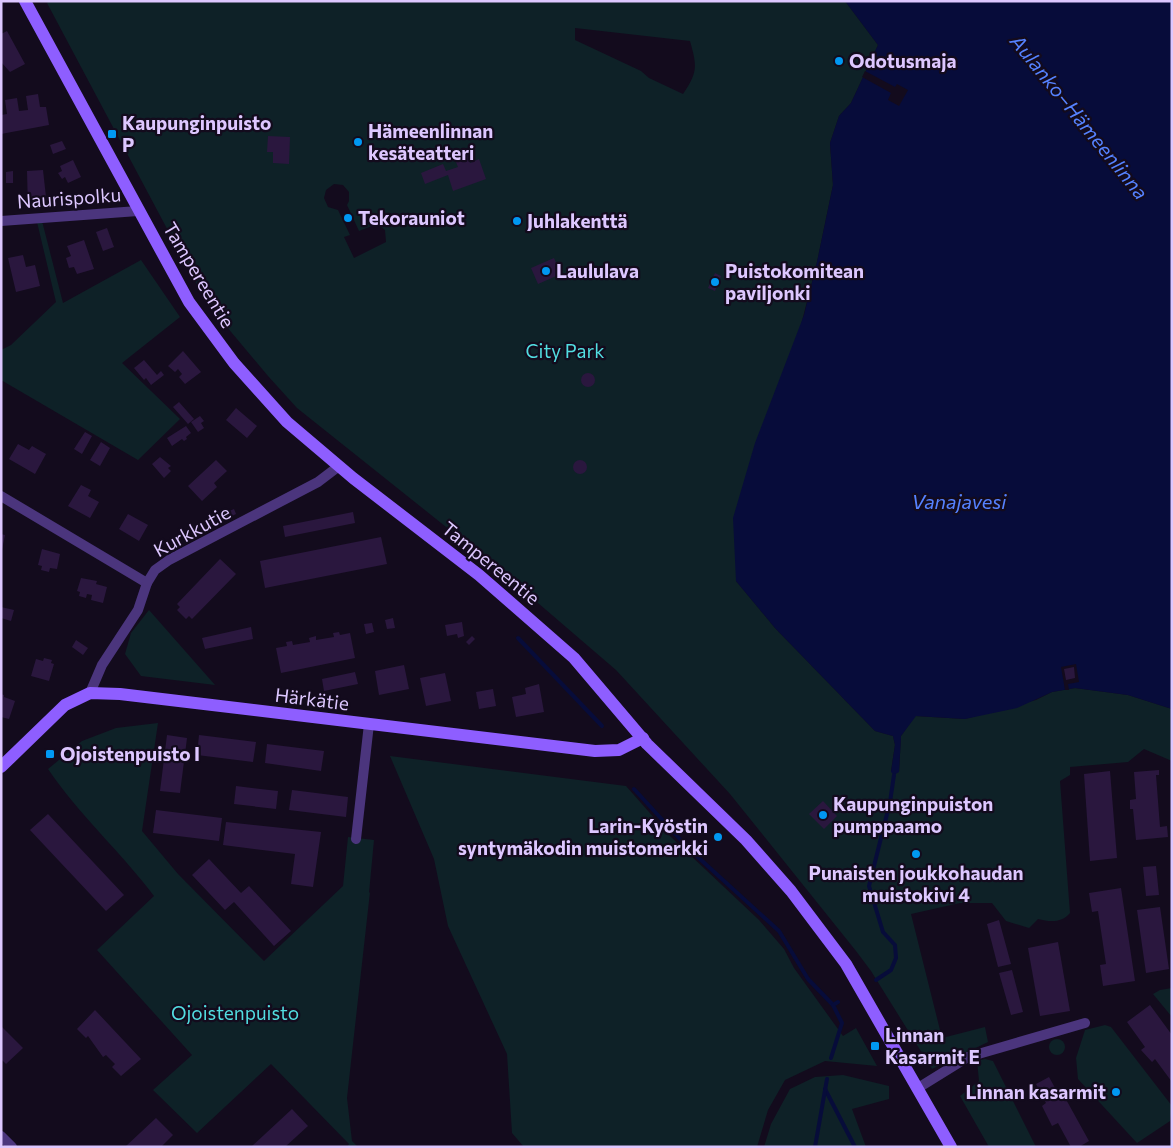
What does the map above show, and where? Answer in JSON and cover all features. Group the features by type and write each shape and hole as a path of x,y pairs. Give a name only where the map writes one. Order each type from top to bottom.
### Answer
{"main road":[{"name":"Tampereentie","path":"25,1 189,302 234,363 287,422 339,466 479,575 574,658 643,738 746,840 791,892 846,964 951,1147"},
{"name":"Härkätie","path":"1,767 65,705 90,693 120,694 595,751 620,750 643,738"}],"street":[{"name":"Naurispolku","path":"1,220 138,211"},
{"name":"Kurkkutie","path":"90,693 102,665 138,610 147,583 155,570 169,560 318,482 339,466"},
{"path":"1,496 147,583"},
{"path":"356,839 369,724"},
{"path":"918,1088 968,1057 1085,1023"},
{"path":"1,1136 12,1147"}],"green space":[{"name":"City Park","path":"49,1 845,1 878,45 851,103 839,116 830,143 833,185 817,262 736,581 775,628 875,731 893,736 895,745 891,771 899,772 901,736 915,716 965,719 1036,700 1052,692 1075,688 1128,695 1172,709 1172,761 1144,749 1128,762 1070,767 1070,775 1060,781 1070,913 1067,916 1056,921 1038,919 1029,928 1006,921 992,903 960,903 911,914 942,1038 985,1027 988,1042 932,1069 871,971 856,951 730,794 616,670 495,566 297,408 268,376 206,302 47,3","holes":["575,28 690,41 695,63 694,74 683,94 649,78 641,71 575,40","334,184 343,185 349,192 347,205 359,231 377,224 385,230 386,242 354,258 344,237 350,235 338,210 328,207 324,198 326,190"]},
{"path":"42,221 63,303 141,260 180,317 122,363 180,419 138,460 1,380 1,350 11,345 56,302 37,222"},
{"path":"149,610 215,685 141,676 125,654 131,633"},
{"name":"Ojoistenpuisto","path":"158,723 142,831 178,874 264,961 343,886 348,837 374,840 347,1098 352,1141 358,1147 347,1147 349,1144 271,1064 197,1133 153,1090 192,1055 97,950 154,896 73,802 48,769 82,741 116,728"},
{"path":"390,756 626,786 671,837 759,920 784,949 794,968 843,1036 856,1028 877,1066 825,1061 785,1080 768,1110 757,1147 524,1147 512,1133 507,1054 448,926 434,859"},
{"path":"1172,988 1172,1017 1153,994 1160,990"},
{"path":"1105,1025 1111,1027 1172,1106 1170,1121 1137,1143 1078,1079 1076,1058 1085,1030"},
{"path":"1054,1039 1060,1039 1065,1044 1063,1053 1054,1055 1049,1050 1049,1044"},
{"path":"985,1059 993,1061 1036,1147 989,1147 960,1096 979,1081 977,1061"},
{"path":"843,1075 889,1086 889,1099 852,1109 866,1147 764,1147 771,1124 790,1089 815,1077"}],"water":[{"name":"Vanajavesi","path":"845,1 1172,1 1172,709 1128,695 1075,688 1052,692 1017,708 965,719 916,716 901,736 899,772 894,775 891,772 895,745 893,736 875,731 775,628 736,581 733,518 755,443 804,315 833,185 830,143 839,116 851,103 878,45"}],"pier":[{"path":"865,71 895,87 897,84 908,90 899,106 888,100 891,93 862,77"},
{"path":"1076,664 1079,682 1068,684 1069,690 1065,690 1061,667"}],"building":[{"path":"7,31 25,64 10,72 1,62 1,34"},
{"path":"38,94 40,107 46,107 49,125 1,134 1,115 7,114 5,100 17,98 19,111 28,110 26,96"},
{"path":"268,136 290,137 289,164 273,163 273,152 267,152"},
{"path":"62,141 66,149 53,154 50,145"},
{"path":"467,153 470,163 479,159 486,179 453,191 448,175 425,184 421,173 443,164 446,171 458,167 454,157"},
{"path":"73,160 81,177 68,183 65,177 62,179 58,173 62,171 60,166"},
{"path":"43,170 47,206 28,208 27,171"},
{"path":"13,171 13,183 6,183 6,172"},
{"path":"107,228 114,247 103,251 96,232"},
{"path":"84,240 94,269 77,274 74,267 69,268 66,258 71,256 67,246"},
{"path":"23,255 26,267 35,265 40,286 16,292 8,258"},
{"name":"Laululava","path":"554,258 561,274 538,284 531,268"},
{"name":"Puistokomitean paviljonki","path":"715,273 721,276 715,291 708,288"},
{"path":"183,351 201,372 185,384 179,377 182,374 178,369 175,372 168,366"},
{"path":"144,360 157,375 161,371 164,375 151,385 134,368"},
{"path":"588,373 593,375 595,380 593,385 588,387 583,385 581,380 583,375"},
{"path":"179,402 194,419 188,424 173,407"},
{"path":"236,408 257,426 247,438 226,420"},
{"path":"200,416 204,421 201,423 204,428 198,432 191,422"},
{"path":"186,426 191,433 186,437 187,439 184,441 182,439 172,446 167,438"},
{"path":"85,432 92,436 82,454 74,449"},
{"path":"101,442 110,448 100,466 90,460"},
{"path":"18,444 29,450 32,446 46,454 35,474 9,459"},
{"path":"160,457 171,466 168,468 171,471 164,478 152,464"},
{"path":"216,460 227,471 214,483 217,487 202,501 188,486"},
{"path":"580,460 585,462 587,467 585,472 580,474 575,472 573,467 575,462"},
{"path":"81,485 91,490 88,496 99,502 90,518 68,506"},
{"path":"234,509 236,514 228,518 225,513"},
{"path":"353,512 355,523 285,537 283,526"},
{"path":"128,514 148,525 139,541 119,529"},
{"path":"1,534 5,535 2,550 1,550"},
{"path":"381,537 387,564 265,588 260,561"},
{"path":"42,549 60,554 57,569 50,568 49,572 41,570 42,566 38,565"},
{"path":"220,559 236,574 192,619 189,616 186,619 177,610 180,607 177,604"},
{"path":"81,578 97,581 96,584 107,587 103,603 91,600 92,595 87,594 86,598 79,596 80,592 77,591"},
{"path":"1,607 14,610 11,621 1,618"},
{"path":"393,618 395,628 387,629 385,620"},
{"path":"462,622 464,636 458,638 457,634 447,636 445,625"},
{"path":"372,623 374,632 366,634 364,624"},
{"path":"251,627 253,639 205,649 202,638"},
{"path":"339,632 340,635 350,633 355,658 281,673 276,648 287,646 286,642 292,641 293,645 310,642 309,638 316,636 316,640 334,637 333,633"},
{"path":"472,636 475,639 469,645 466,642"},
{"path":"76,640 88,648 83,655 72,647"},
{"path":"44,658 52,660 51,663 54,664 49,681 31,676 36,659 43,661"},
{"path":"404,665 409,689 379,695 375,671"},
{"path":"1074,667 1075,678 1066,680 1064,669"},
{"path":"355,672 358,684 324,691 322,679"},
{"path":"445,673 451,701 426,706 420,678"},
{"path":"539,684 544,712 516,717 512,697 526,694 525,688"},
{"path":"493,689 496,706 479,709 476,692"},
{"path":"1,694 15,701 9,719 1,717"},
{"path":"167,735 187,738 180,793 160,791"},
{"path":"199,735 256,742 253,762 197,755"},
{"path":"267,744 324,751 321,771 265,763"},
{"path":"1159,770 1159,775 1156,775 1160,827 1167,826 1168,837 1136,840 1133,809 1130,809 1130,800 1136,799 1134,772"},
{"path":"1110,771 1117,858 1090,861 1084,774"},
{"path":"236,786 278,791 276,809 234,804"},
{"path":"292,790 348,797 346,817 289,810"},
{"name":"Kaupunginpuiston pumppaamo","path":"823,801 837,816 824,829 809,814"},
{"path":"156,810 222,818 219,841 153,833"},
{"path":"48,814 124,895 106,911 30,830"},
{"path":"226,822 321,832 313,887 291,884 295,854 223,845"},
{"path":"209,859 241,893 249,886 291,931 274,946 234,902 225,910 192,875"},
{"path":"1156,866 1159,895 1146,896 1143,867"},
{"path":"1121,888 1135,981 1103,986 1100,965 1106,964 1098,911 1092,912 1089,893"},
{"path":"1160,907 1169,969 1146,973 1137,910"},
{"path":"999,920 1011,964 998,967 987,924"},
{"path":"1058,942 1070,1011 1040,1016 1028,948"},
{"path":"1012,970 1023,1012 1011,1015 999,973"},
{"path":"1150,1005 1172,1035 1172,1082 1155,1059 1152,1062 1141,1050 1145,1047 1127,1022"},
{"path":"95,1010 141,1059 121,1076 112,1067 115,1064 106,1055 103,1057 88,1036 86,1038 77,1029"},
{"path":"1,1026 23,1048 6,1064 1,1059"},
{"path":"1049,1077 1059,1095 1063,1094 1089,1141 1079,1147 1071,1147 1058,1123 1052,1126 1042,1106 1046,1103 1036,1084"},
{"path":"292,1109 308,1126 285,1147 251,1147"},
{"path":"156,1118 173,1135 161,1147 125,1147"}],"waterway":[{"path":"518,638 602,726"},
{"path":"876,980 891,970 896,958 895,945 883,932 869,886 890,802 894,775"},
{"path":"634,789 689,849 779,931 808,979 833,1005"},
{"path":"831,1058 842,1023 833,1005 838,1002"},
{"path":"815,1147 827,1079"},
{"path":"825,1089 855,1147"}],"place":[{"name":"Odotusmaja","path":"839,61"},
{"name":"Kaupunginpuisto P","path":"112,134"},
{"name":"Hämeenlinnan kesäteatteri","path":"358,142"},
{"name":"Tekorauniot","path":"348,218"},
{"name":"Juhlakenttä","path":"517,221"},
{"name":"Laululava","path":"546,271"},
{"name":"Puistokomitean paviljonki","path":"715,282"},
{"name":"Ojoistenpuisto I","path":"50,754"},
{"name":"Kaupunginpuiston pumppaamo","path":"823,815"},
{"name":"Larin-Kyöstin syntymäkodin muistomerkki","path":"718,837"},
{"name":"Punaisten joukkohaudan muistokivi 4","path":"916,854"},
{"name":"Linnan Kasarmit E","path":"875,1046"},
{"name":"Linnan kasarmit","path":"1116,1092"}],"water label":[{"name":"Aulanko–Hämeenlinna","path":"1079,117"}]}
